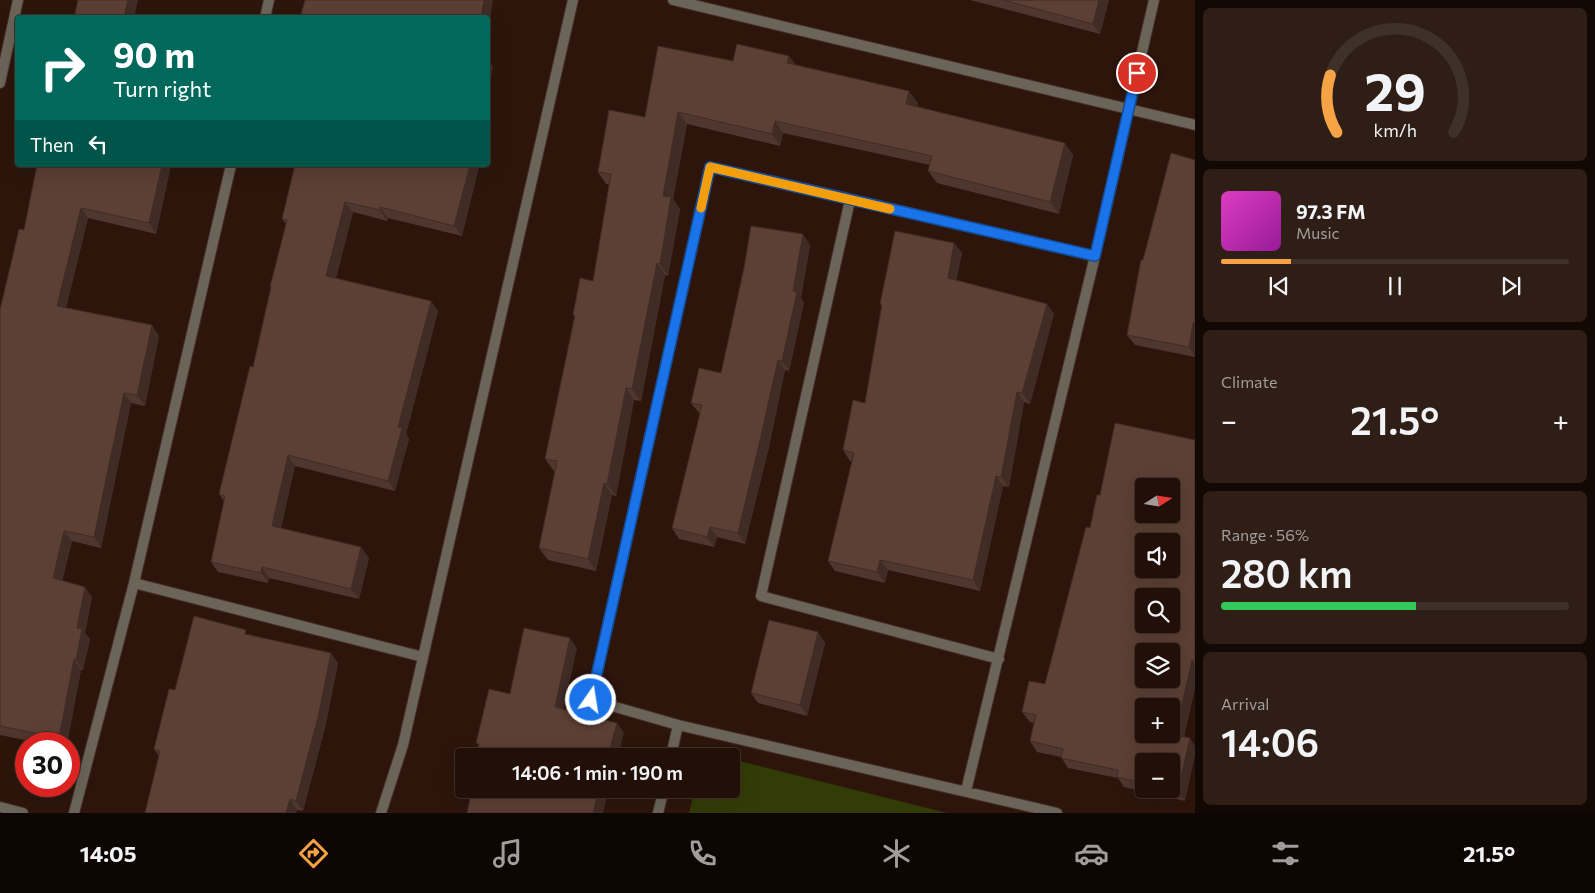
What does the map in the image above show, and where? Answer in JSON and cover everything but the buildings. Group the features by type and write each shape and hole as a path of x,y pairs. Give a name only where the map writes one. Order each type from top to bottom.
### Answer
{"street":[{"path":"0,83 18,0"},
{"path":"265,15 269,0"},
{"path":"381,813 403,745 573,0"},
{"path":"672,0 1195,125"},
{"path":"966,792 1095,256 1154,0"},
{"path":"74,813 134,583 231,167"},
{"path":"1057,813 678,725 591,700 710,167 1095,256"},
{"path":"850,200 761,596 999,659"},
{"path":"134,583 423,657"},
{"path":"673,748 678,725"},
{"path":"658,813 662,798"},
{"path":"0,808 23,813"}],"green space":[{"path":"740,761 947,813 689,813 693,798 740,798"}],"slow traffic":[{"path":"701,208 710,167 890,209"}],"route":[{"path":"591,700 710,167 1095,256 1137,73"}]}
